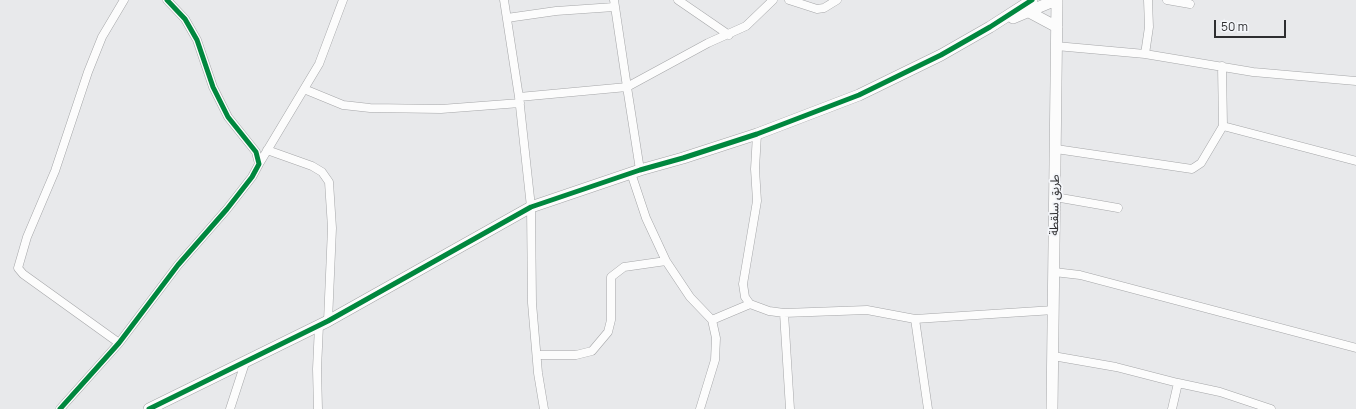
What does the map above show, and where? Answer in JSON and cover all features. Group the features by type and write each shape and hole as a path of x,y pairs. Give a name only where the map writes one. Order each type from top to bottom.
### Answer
{"street":[{"path":"119,343 23,274 18,268 27,237 55,171 88,72 102,37 124,0"},
{"path":"167,0 186,19 197,40 213,87 228,118 256,152 259,164"},
{"path":"60,409 119,343 178,265 227,209 252,177 319,64 343,0"},
{"path":"504,0 519,100 532,207 532,303 544,409"},
{"path":"678,0 729,35"},
{"path":"304,90 343,105 370,108 441,109 627,87 708,43 729,35 746,26 773,0"},
{"path":"789,0 817,9 824,8 837,0"},
{"path":"1012,12 1024,0"},
{"path":"149,409 324,323 532,207 636,171 683,158 756,134 859,95 906,73 990,27 1032,0"},
{"path":"990,27 1057,0"},
{"name":"طريق سلقطة","path":"1052,409 1057,0"},
{"path":"1145,54 1149,27 1148,0"},
{"path":"1167,0 1190,4"},
{"path":"507,18 614,4 627,87 636,171 646,218 666,261 690,297 712,320 716,338 715,360 700,409"},
{"path":"1029,12 1057,27"},
{"path":"1056,46 1145,54 1253,72 1356,81"},
{"path":"1056,149 1192,169 1201,163 1223,126 1222,66"},
{"path":"1223,126 1356,161"},
{"path":"756,134 755,169 757,201 743,284 745,297 750,304 770,311 784,313 867,310 915,319 1054,310"},
{"path":"267,150 312,166 322,172 329,182 332,228 318,409"},
{"path":"1055,197 1118,208"},
{"path":"537,355 576,355 592,351 608,332 612,320 611,277 624,267 666,261"},
{"path":"1054,272 1080,275 1356,348"},
{"path":"712,320 750,304"},
{"path":"784,313 790,409"},
{"path":"915,319 928,409"},
{"path":"1053,356 1116,367 1220,392 1271,409"},
{"path":"230,409 245,363"},
{"path":"1172,409 1178,383"}],"cycle path":[{"path":"60,409 119,343 178,265 227,209 252,177 259,164 256,152 228,117 213,87 197,40 185,19 167,0"},
{"path":"149,409 328,321 531,207 640,170 757,134 859,95 941,55 990,27 1032,0"}]}
